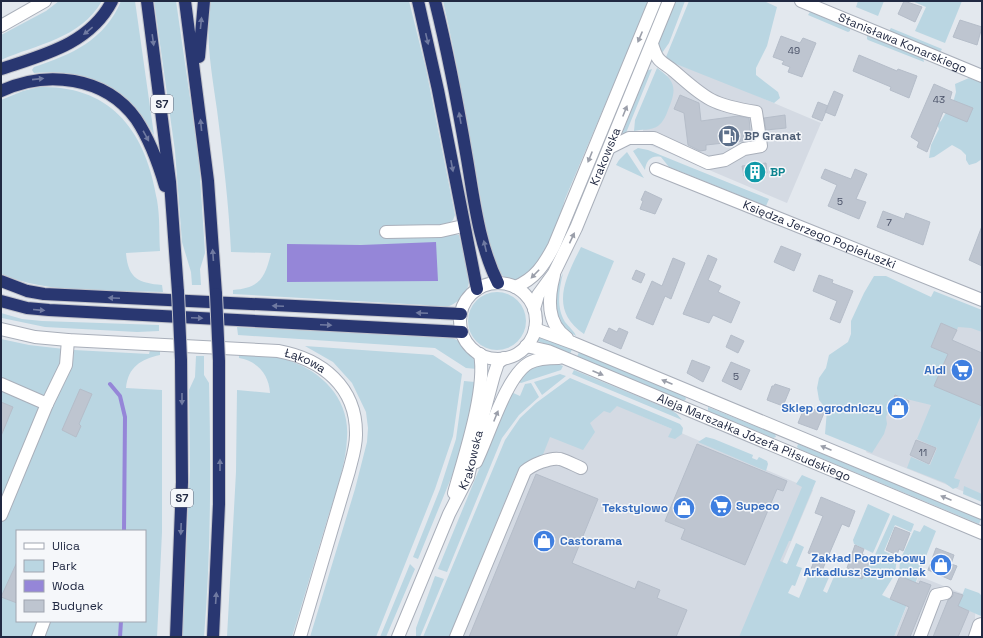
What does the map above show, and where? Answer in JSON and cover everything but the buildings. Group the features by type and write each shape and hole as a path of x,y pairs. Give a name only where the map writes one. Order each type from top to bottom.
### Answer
{"highway":[{"path":"1,69 49,52 80,38 104,15 112,1"},
{"name":"S7","path":"147,1 163,115 173,208 178,292 181,360 182,482 176,637"},
{"path":"185,1 198,90 208,181 219,361 220,504 213,637"},
{"path":"198,90 204,1"},
{"path":"418,1 436,82 477,289"},
{"path":"435,1 454,87 479,221 489,261 498,283"},
{"path":"1,91 22,82 49,78 83,83 99,89 112,97 135,118 145,135 157,161 173,208"},
{"path":"1,281 27,291 44,294 461,314"},
{"path":"1,301 27,308 49,310 462,332"}],"street":[{"path":"1,26 45,1"},
{"name":"Krakowska","path":"515,287 533,278 545,264 655,1"},
{"name":"Krakowska","path":"534,309 538,295 554,273 576,228 611,147 669,1"},
{"name":"Stanisława Konarskiego","path":"801,1 982,76"},
{"path":"611,147 629,138 654,138 708,163 725,160 744,149 761,146 756,112 719,104 704,97 659,61 652,44"},
{"path":"624,75 634,69 659,61"},
{"name":"Księdza Jerzego Popiełuszki","path":"656,169 982,300"},
{"path":"386,232 441,231 464,226"},
{"path":"554,273 550,293 552,319 563,335 573,343"},
{"path":"498,283 515,287 527,296 534,309 535,329 526,346 520,352 504,358 488,357 480,354 472,348 462,332 461,314 469,296 477,289 490,284 498,283"},
{"name":"Łąkowa","path":"1,329 35,337 68,340 278,351 294,354 313,361 329,373 339,384 348,400 353,414 356,434 355,444 349,471 300,637"},
{"name":"Aleja Marszałka Józefa Piłsudskiego","path":"535,329 573,343 982,513"},
{"path":"1,515 47,404 66,365 68,340"},
{"name":"Aleja Marszałka Józefa Piłsudskiego","path":"526,346 537,348 562,358 982,533"},
{"name":"Krakowska","path":"449,514 476,409 482,365 480,354"},
{"name":"Krakowska","path":"398,637 449,514 468,477 494,375 498,363 504,358"},
{"path":"468,477 485,444 514,376 530,362 540,359 562,358"},
{"path":"1,384 47,404"},
{"path":"697,414 703,397"},
{"path":"456,637 525,472 533,465 555,459 560,459 581,468"},
{"path":"920,637 936,595 946,593"},
{"path":"38,637 44,622"},
{"path":"974,637 979,624 982,624"}],"shaded area":[{"name":"BP Granat","path":"676,64 715,78 821,123 787,203 643,142 643,130 668,75"},
{"path":"931,297 982,319 982,499 866,452"},
{"path":"568,384 813,490 751,637 426,637 509,451"},
{"path":"919,576 976,599 974,637 894,637"}],"green space":[{"path":"59,1 102,1 93,14 70,32 57,39 1,60 1,35 46,11"},
{"path":"121,1 135,1 154,135 132,105 119,93 104,84 89,78 72,74 54,72 34,73 32,70 34,67 74,51 96,36 114,15"},
{"path":"154,1 176,1 199,160 205,253 200,269 201,285 192,285 191,272 182,242 175,151"},
{"path":"210,1 409,1 426,69 455,215 453,220 447,225 453,234 459,235 469,280 464,295 460,299 450,306 440,308 425,305 233,294 233,290 249,287 260,280 266,269 271,253 231,252 226,181 210,56 208,29"},
{"path":"443,1 649,1 565,199 557,228 541,261 521,279 506,278 503,276 495,266 492,257"},
{"path":"674,1 685,1 669,43 662,53 659,47 660,34"},
{"path":"689,1 764,1 777,7 767,46 756,68 756,75 778,92 780,98 774,103 676,64 666,57"},
{"path":"858,1 884,1 878,16 856,7"},
{"path":"912,1 962,1 945,43 915,31 926,7"},
{"path":"810,12 850,28 850,31 848,32 808,15"},
{"path":"891,28 942,49 940,52 889,31"},
{"path":"867,35 923,58 924,62 868,40"},
{"path":"657,68 668,77 673,86 671,103 664,119 658,126 652,129 634,131 635,120"},
{"path":"652,69 626,133 622,134 646,71"},
{"path":"969,78 982,83 982,159 969,165 966,160 966,155 952,145 934,157 929,158 931,145 939,129 937,124 941,121 954,99 956,92 955,84"},
{"path":"39,87 65,88 87,94 106,104 121,117 134,134 144,153 152,176 158,206 160,251 126,253 127,262 129,269 136,278 147,283 162,285 163,292 102,291 59,288 39,285 1,274 1,100 23,91"},
{"path":"638,148 648,150 769,199 766,206 669,167 661,157 654,157 650,159 645,170 633,151"},
{"path":"627,152 644,178 616,165"},
{"path":"581,247 614,261 584,334 573,325 566,314 563,304 563,293 566,281"},
{"path":"563,273 559,298 560,310 565,322 576,336 567,331 561,324 555,308 555,300 559,282"},
{"path":"874,276 886,276 931,297 934,291 982,310 982,332 971,328 958,327 957,330 941,323 931,347 948,354 934,386 982,406 982,413 954,478 960,480 958,487 953,489 945,483 907,468 911,457 930,465 937,448 917,439 931,405 894,396 886,417 887,424 884,434 872,453 825,434 827,410 819,400 817,388 819,378 826,368 829,355 848,342 851,334 851,321"},
{"path":"497,292 508,294 518,300 524,310 526,321 524,332 518,342 508,348 497,350 486,348 476,342 470,332 468,321 470,310 476,300 486,294"},
{"path":"1,313 22,319 42,321 159,325 159,331 137,332 45,327 2,318"},
{"path":"237,327 450,337 464,345 474,359 477,369 466,368 435,348 238,335"},
{"path":"537,336 572,349 570,354 538,341"},
{"path":"1,339 29,345 64,349 72,366 74,350 149,354 150,350 160,351 160,355 141,362 133,369 129,375 126,388 162,390 162,532 157,637 1,637"},
{"path":"305,346 433,355 462,374 453,436 435,489 376,637 310,637 355,489 367,442 368,428 366,412 352,383 333,362"},
{"path":"579,352 685,396 686,399 684,401 577,357"},
{"path":"239,354 284,359 313,372 332,389 344,411 347,424 345,458 340,478 292,637 227,637 236,472 237,390 270,393 267,380 261,370 251,362 239,358"},
{"path":"196,356 204,356 204,375 209,383 210,478 208,573 204,637 182,637 190,471 189,390 195,377"},
{"path":"541,363 558,364 563,366 561,370 521,383 516,381 523,373"},
{"path":"574,370 671,410 682,420 572,374"},
{"path":"560,374 566,376 542,395 534,382"},
{"path":"570,378 680,424 683,428 682,434 675,439 668,437 672,429 617,406 610,413 604,411 590,423 595,432 583,450 550,437 542,457 522,466 517,472 449,637 423,637 505,440 520,418 536,403"},
{"path":"464,381 475,382 465,444 418,559 413,557 440,489 456,439"},
{"path":"531,383 539,397 519,415 502,438 447,572 438,569 511,392 520,396 525,384"},
{"path":"708,407 775,434 776,437 773,438 708,411"},
{"path":"706,437 753,455 752,458 757,460 759,457 767,461 768,464 766,471 698,442"},
{"path":"798,444 981,519 979,524 799,449 797,447"},
{"path":"802,475 816,481 791,541 789,541 780,561 787,564 796,543 804,547 796,566 802,568 795,586 792,585 788,593 799,598 811,569 830,575 823,591 827,593 838,567 862,579 870,559 873,559 893,515 914,524 911,532 895,525 884,551 897,557 895,574 882,595 897,602 907,579 899,576 900,560 914,530 920,532 924,525 936,531 894,637 739,637 802,487 796,484"},
{"path":"964,486 982,494 982,502 963,494"},
{"path":"868,504 890,514 873,553 854,544 853,540"},
{"path":"410,564 415,569 386,637 380,637"},
{"path":"435,576 444,579 420,637 416,637 416,628"},
{"path":"965,588 979,593 982,596 981,616 958,606"}],"water":[{"path":"436,242 438,281 287,282 287,244 361,245"}],"waterway":[{"path":"110,384 120,396 125,417 124,530"},
{"path":"120,637 121,622"}],"place":[{"name":"BP Granat","path":"729,136"},
{"name":"BP","path":"755,172"},
{"name":"Aldi","path":"962,370"},
{"name":"Sklep ogrodniczy","path":"898,408"},
{"name":"Supeco","path":"721,506"},
{"name":"Tekstylowo","path":"684,508"},
{"name":"Castorama","path":"544,541"},
{"name":"Zakład Pogrzebowy Arkadiusz Szymoniak","path":"941,565"}]}
